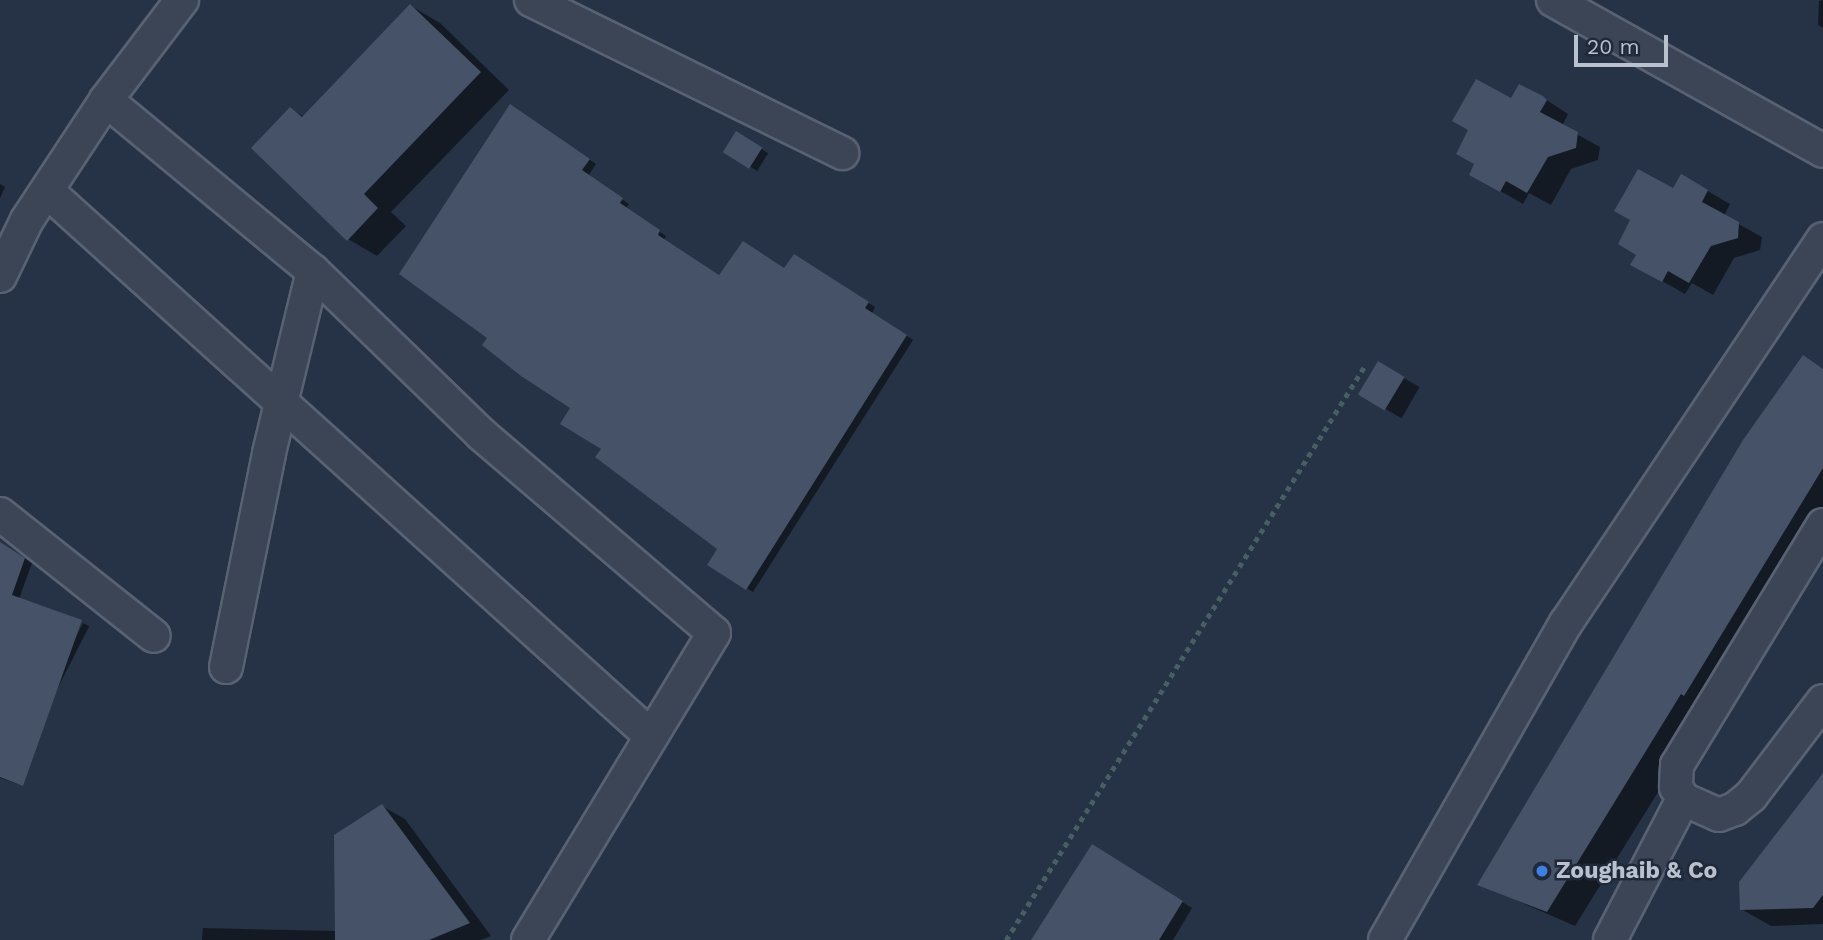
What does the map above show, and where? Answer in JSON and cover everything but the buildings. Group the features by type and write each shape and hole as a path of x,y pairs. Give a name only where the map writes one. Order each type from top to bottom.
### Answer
{"street":[{"path":"0,276 47,191 106,100 182,0"},
{"path":"531,0 842,153"},
{"path":"1553,0 1823,150"},
{"path":"106,100 313,271 481,433 714,633 528,940"},
{"path":"47,191 280,405 650,735"},
{"path":"1385,940 1566,623 1823,239"},
{"path":"226,667 280,405 313,271"},
{"path":"0,514 154,636"},
{"path":"1823,525 1677,765 1676,787 1683,799 1718,815 1735,809 1751,796 1823,701"},
{"path":"1610,940 1683,799"}],"path":[{"path":"1006,940 1364,367"}],"place":[{"name":"Zoughaib & Co","path":"1542,871"}]}
